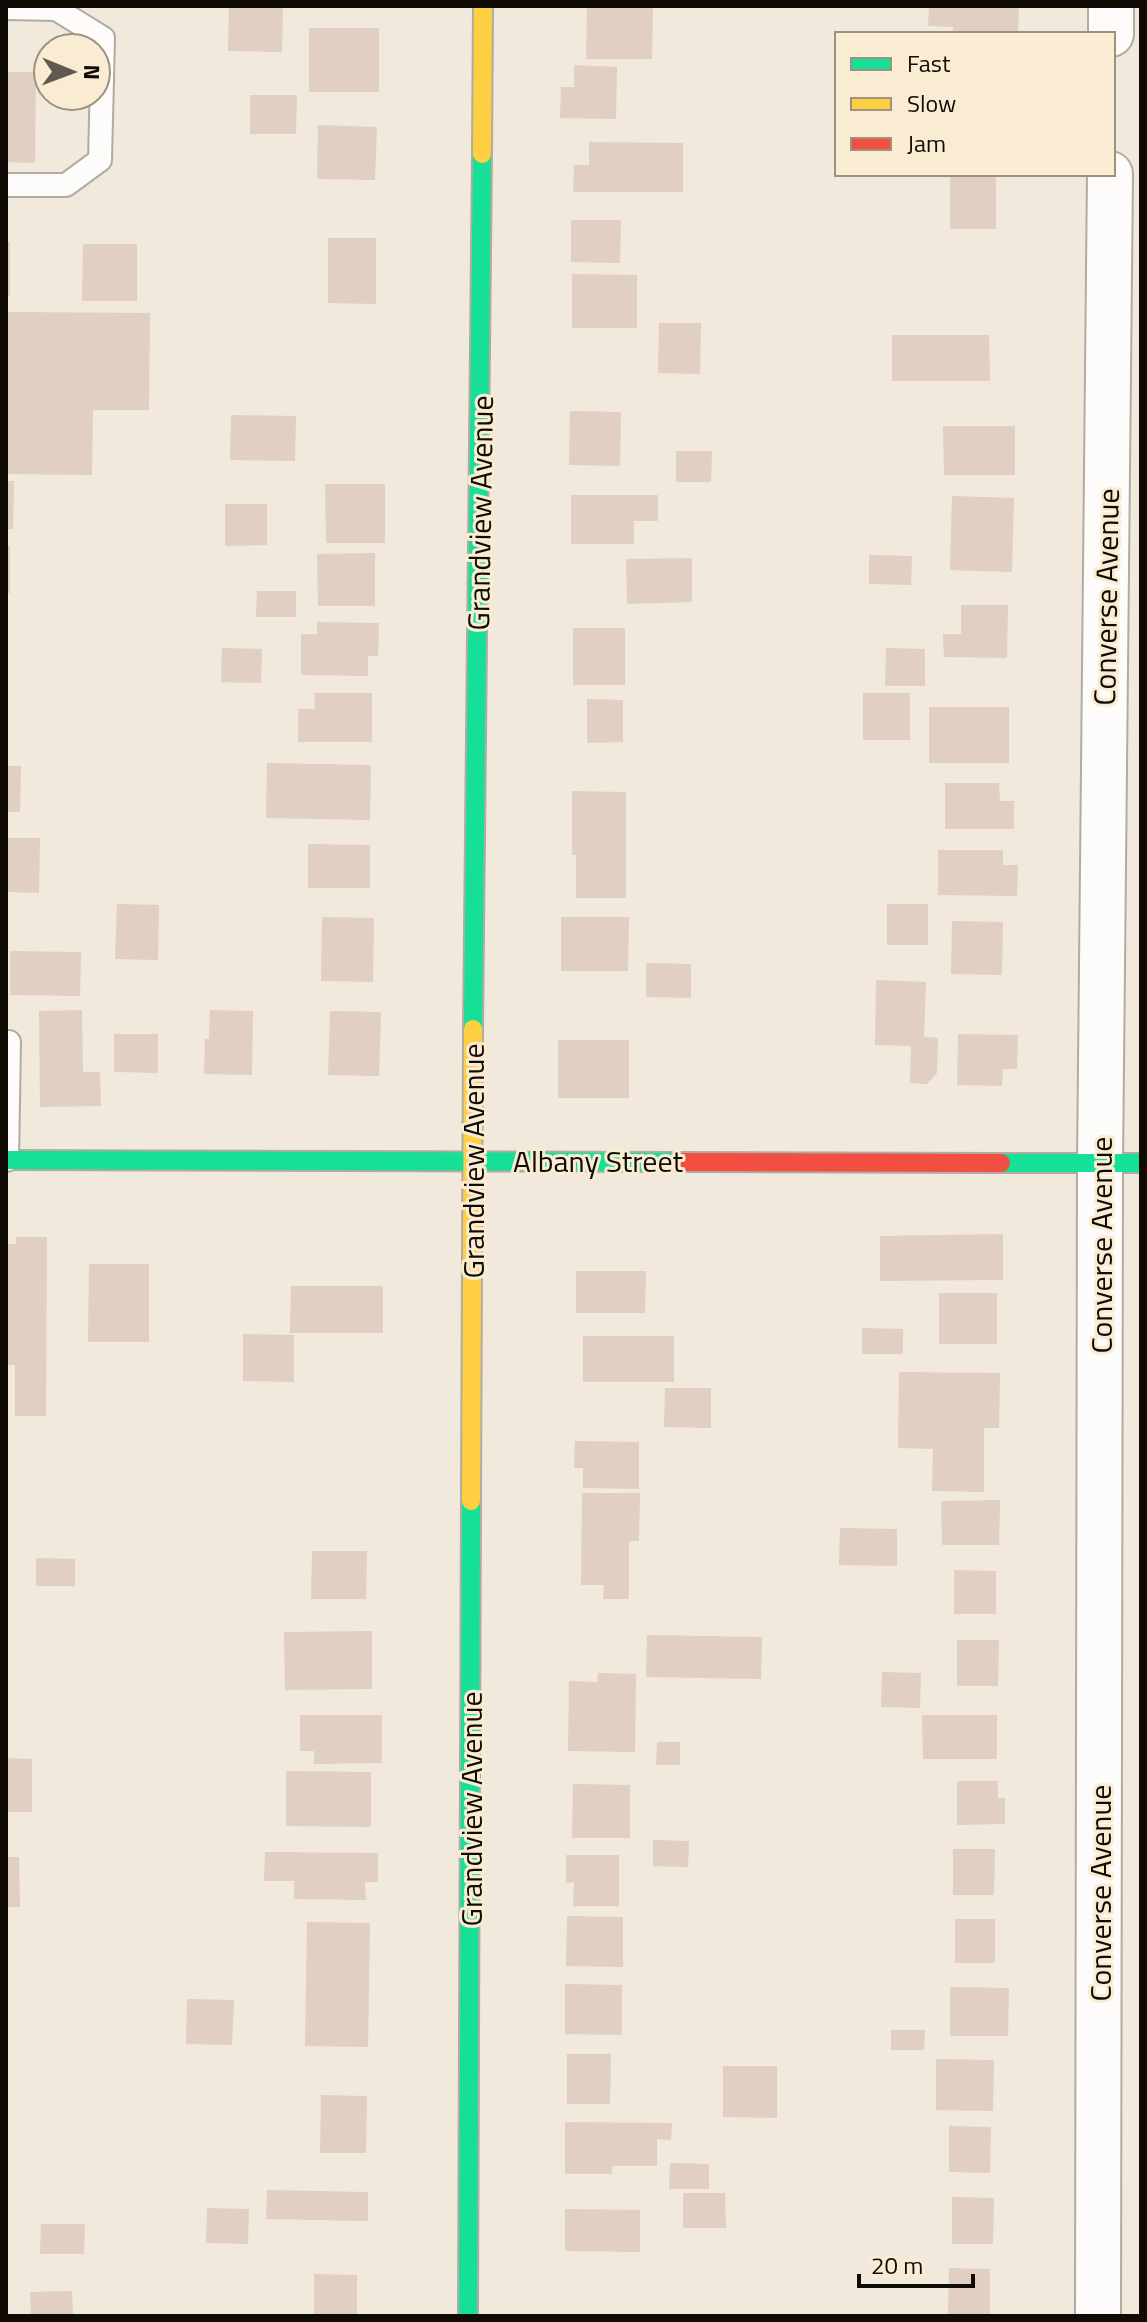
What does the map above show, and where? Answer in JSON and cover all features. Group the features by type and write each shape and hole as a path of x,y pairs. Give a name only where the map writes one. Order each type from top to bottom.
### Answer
{"street":[{"name":"Grandview Avenue","path":"468,2316 472,1162 483,6"},
{"path":"1111,6 1111,32"},
{"name":"Converse Avenue","path":"1098,2316 1120,1164 1110,176"},
{"name":"Albany Street","path":"7,1160 1120,1164"}],"lane":[{"path":"6,8 56,8 103,38 100,160 66,185 6,185"},
{"path":"6,1042 9,1042 7,1160"}],"building":[{"path":"229,6 283,6 282,52 228,51"},
{"path":"929,6 1019,6 1018,32 953,32 953,27 928,26"},
{"path":"587,7 653,7 652,59 586,59"},
{"path":"309,28 379,28 379,92 309,92"},
{"path":"574,65 617,67 616,119 560,118 561,87 574,87"},
{"path":"6,72 32,72 35,163 6,162"},
{"path":"250,95 297,95 296,134 250,134"},
{"path":"318,125 377,127 375,180 317,179"},
{"path":"589,142 683,143 683,192 573,192 574,165 589,165"},
{"path":"950,176 996,176 996,229 950,229"},
{"path":"571,220 621,220 620,263 571,262"},
{"path":"328,238 376,238 376,304 328,303"},
{"path":"6,242 10,242 10,296 6,296"},
{"path":"83,244 137,244 137,301 82,301"},
{"path":"572,274 637,275 637,328 572,328"},
{"path":"7,312 150,313 149,410 93,410 92,475 6,474"},
{"path":"659,323 701,323 700,374 658,373"},
{"path":"892,335 989,335 990,381 892,381"},
{"path":"570,411 621,412 620,466 569,465"},
{"path":"231,415 296,416 295,461 230,460"},
{"path":"943,426 1015,426 1015,475 944,475"},
{"path":"676,451 712,451 711,482 676,482"},
{"path":"6,481 14,481 13,529 6,529"},
{"path":"325,484 385,484 385,543 326,543"},
{"path":"571,495 658,495 658,521 634,521 634,544 571,544"},
{"path":"952,496 1014,498 1012,572 950,570"},
{"path":"225,504 267,504 267,545 225,546"},
{"path":"6,546 10,546 10,593 6,593"},
{"path":"375,553 375,606 318,606 317,554"},
{"path":"869,555 912,556 911,585 869,584"},
{"path":"692,558 692,602 627,604 626,559"},
{"path":"257,591 296,591 296,617 256,617"},
{"path":"961,605 1008,605 1007,658 944,657 943,634 961,634"},
{"path":"317,622 379,623 378,656 368,656 368,676 301,675 301,634 317,634"},
{"path":"573,628 625,628 625,685 573,685"},
{"path":"222,648 262,649 261,683 221,682"},
{"path":"886,648 925,649 925,686 885,686"},
{"path":"314,693 372,693 372,742 298,742 298,709 315,709"},
{"path":"863,693 910,693 910,740 863,740"},
{"path":"587,699 623,700 623,742 587,743"},
{"path":"929,707 1009,707 1009,763 929,763"},
{"path":"267,763 371,765 370,820 266,818"},
{"path":"6,766 21,766 20,812 6,812"},
{"path":"945,783 999,783 1000,801 1014,801 1014,829 945,829"},
{"path":"572,791 626,792 626,898 576,898"},
{"path":"6,838 40,838 39,893 6,892"},
{"path":"308,844 370,845 370,888 308,888"},
{"path":"938,850 1003,850 1003,865 1018,865 1017,896 938,895"},
{"path":"117,904 159,905 158,960 115,959"},
{"path":"887,904 928,904 928,945 887,945"},
{"path":"322,917 374,918 373,982 321,981"},
{"path":"561,917 629,917 628,971 561,971"},
{"path":"952,921 1003,922 1002,975 951,974"},
{"path":"10,951 81,952 80,996 10,995"},
{"path":"646,963 691,964 691,998 646,997"},
{"path":"876,980 926,982 924,1037 938,1038 937,1073 927,1084 910,1083 911,1046 875,1045"},
{"path":"82,1010 83,1072 100,1072 101,1106 40,1107 39,1011"},
{"path":"210,1010 253,1011 252,1075 204,1074"},
{"path":"330,1011 381,1012 379,1076 328,1075"},
{"path":"114,1034 158,1034 158,1073 114,1072"},
{"path":"958,1034 1018,1035 1017,1069 1003,1069 1002,1086 957,1085"},
{"path":"558,1040 629,1040 629,1098 558,1098"},
{"path":"1003,1234 1003,1280 880,1281 880,1236"},
{"path":"16,1237 47,1237 46,1416 15,1416 15,1365 6,1365 6,1244 16,1244"},
{"path":"89,1264 149,1264 149,1342 88,1342"},
{"path":"576,1271 646,1271 645,1313 576,1313"},
{"path":"291,1286 383,1286 383,1333 290,1333"},
{"path":"939,1293 997,1293 997,1344 939,1344"},
{"path":"862,1328 903,1329 903,1354 862,1354"},
{"path":"243,1334 294,1335 294,1382 243,1381"},
{"path":"583,1336 674,1336 674,1382 583,1382"},
{"path":"899,1372 1000,1373 999,1428 984,1428 984,1492 932,1491 933,1449 898,1448"},
{"path":"665,1388 711,1388 711,1428 664,1427"},
{"path":"575,1441 639,1442 639,1489 583,1488 583,1468 574,1468"},
{"path":"582,1493 640,1493 639,1541 629,1541 629,1599 603,1599 604,1585 581,1585"},
{"path":"1000,1500 999,1545 942,1545 941,1501"},
{"path":"840,1528 897,1529 897,1566 839,1565"},
{"path":"312,1551 367,1551 366,1599 311,1599"},
{"path":"36,1558 75,1559 75,1586 36,1586"},
{"path":"954,1570 996,1571 996,1614 954,1614"},
{"path":"372,1631 372,1689 285,1690 284,1632"},
{"path":"647,1635 762,1637 761,1679 646,1677"},
{"path":"957,1640 999,1640 998,1686 957,1686"},
{"path":"882,1672 921,1673 920,1708 881,1707"},
{"path":"598,1673 636,1674 635,1752 568,1751 569,1681 597,1682"},
{"path":"300,1715 382,1715 382,1763 314,1764 314,1751 300,1751"},
{"path":"922,1715 997,1715 997,1759 923,1759"},
{"path":"657,1742 680,1742 680,1765 656,1765"},
{"path":"6,1758 32,1759 32,1812 6,1812"},
{"path":"286,1771 371,1772 371,1827 286,1826"},
{"path":"957,1781 998,1781 998,1798 1005,1798 1005,1824 957,1825"},
{"path":"573,1784 630,1785 630,1838 572,1838"},
{"path":"653,1840 689,1841 688,1867 653,1866"},
{"path":"953,1849 995,1849 994,1895 953,1895"},
{"path":"265,1852 378,1853 378,1882 365,1882 366,1900 294,1899 294,1881 264,1881"},
{"path":"566,1855 619,1855 619,1906 573,1906 574,1882 566,1883"},
{"path":"6,1857 19,1857 20,1907 6,1907"},
{"path":"567,1916 623,1917 623,1967 566,1966"},
{"path":"955,1919 995,1919 995,1963 955,1963"},
{"path":"307,1922 370,1923 368,2047 305,2046"},
{"path":"565,1984 622,1985 622,2035 565,2034"},
{"path":"950,1987 1009,1988 1008,2036 950,2036"},
{"path":"187,1999 234,2000 232,2045 186,2044"},
{"path":"891,2030 925,2030 924,2050 891,2050"},
{"path":"567,2054 611,2054 610,2104 567,2104"},
{"path":"936,2059 994,2060 993,2111 936,2110"},
{"path":"723,2066 777,2066 777,2118 723,2117"},
{"path":"321,2095 367,2096 366,2153 320,2153"},
{"path":"565,2122 672,2123 671,2140 657,2139 657,2166 612,2166 612,2174 565,2174"},
{"path":"949,2126 991,2127 990,2173 949,2172"},
{"path":"670,2163 709,2164 709,2189 669,2189"},
{"path":"267,2190 368,2192 368,2221 266,2219"},
{"path":"683,2193 725,2193 726,2228 683,2228"},
{"path":"952,2197 994,2198 993,2244 952,2244"},
{"path":"207,2208 249,2209 248,2244 206,2243"},
{"path":"565,2209 640,2210 640,2252 565,2251"},
{"path":"41,2224 85,2224 84,2254 40,2254"},
{"path":"949,2268 990,2269 990,2315 948,2314"},
{"path":"314,2274 357,2275 357,2316 314,2316"},
{"path":"72,2291 73,2316 31,2316 30,2292"}],"traffic: fast":[{"path":"473,1029 482,154"},
{"path":"6,1160 682,1162"},
{"path":"1001,1163 1141,1163"},
{"path":"468,2316 471,1501"}],"traffic: slow":[{"path":"482,154 483,6"},
{"path":"471,1501 473,1029"}],"traffic: jam":[{"path":"682,1162 1001,1163"}]}
